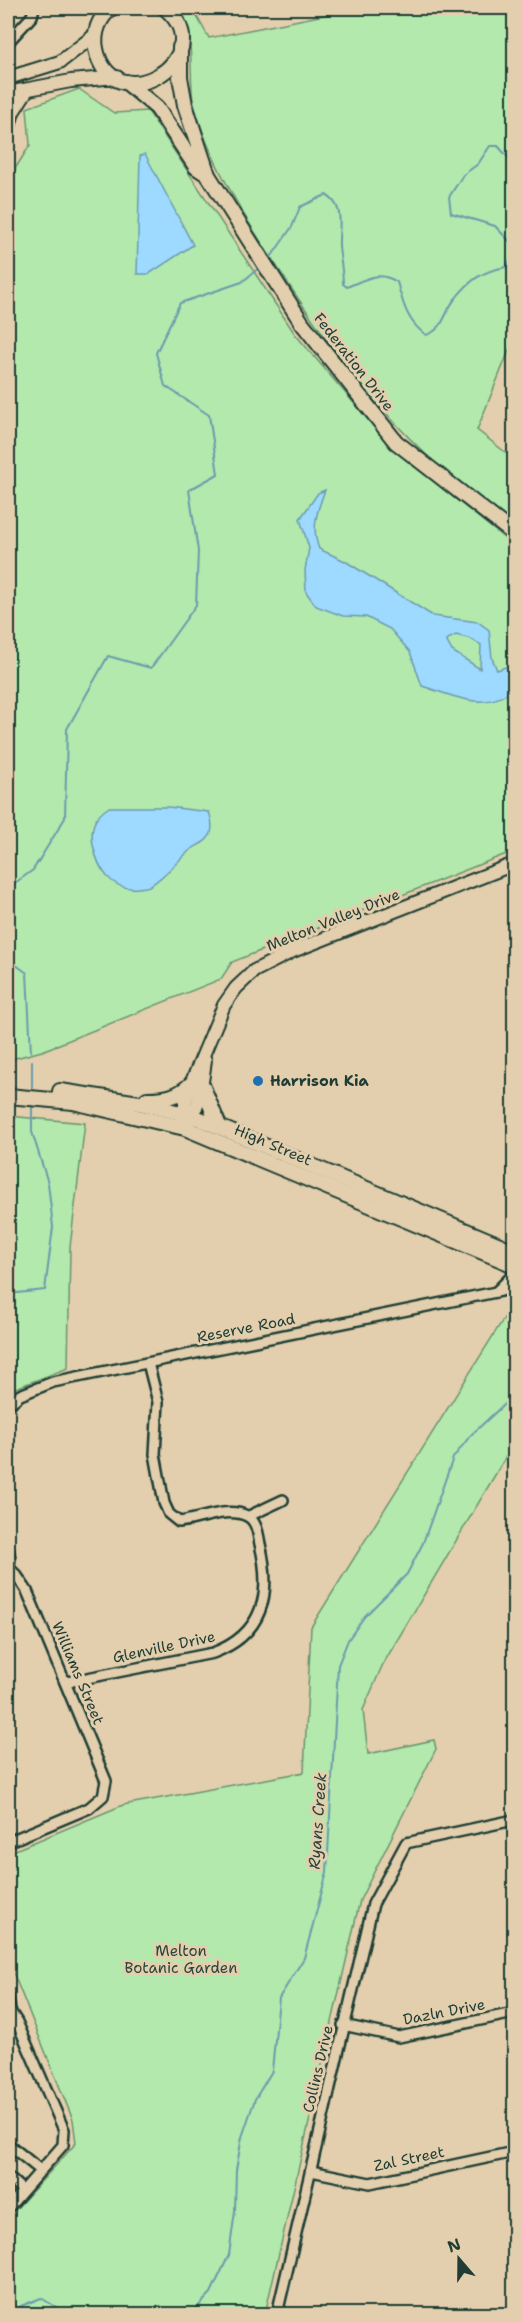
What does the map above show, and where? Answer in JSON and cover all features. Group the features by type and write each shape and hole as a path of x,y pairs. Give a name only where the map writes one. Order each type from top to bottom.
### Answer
{"main road":[{"name":"Federation Drive","path":"94,8 99,59 157,108 196,167 208,176"},
{"path":"96,31 111,8"},
{"name":"Federation Drive","path":"165,8 177,23 180,77 185,105 208,176 302,324 396,441 514,534"},
{"path":"120,79 142,82 160,76 173,64 180,47"},
{"path":"97,1096 163,1099 179,1095 197,1084 219,1126"},
{"name":"High Street","path":"12,1092 97,1096 188,1115 514,1251"},
{"name":"High Street","path":"38,1094 124,1112 185,1128 514,1265"}],"street":[{"path":"9,40 32,16 34,8"},
{"path":"8,79 60,62 71,56 96,31"},
{"path":"8,93 71,81 120,79"},
{"path":"8,130 13,112 27,90"},
{"name":"Melton Valley Drive","path":"185,1128 205,1053 224,1005 244,980 262,966 293,951 514,864"},
{"path":"495,1292 514,1274"},
{"name":"Reserve Road","path":"8,1405 20,1395 53,1382 495,1292 514,1286"},
{"path":"148,1363 158,1402 155,1454 164,1503 169,1514 179,1522 235,1512 249,1516 283,1500"},
{"name":"Glenville Drive","path":"67,1682 213,1653 232,1646 250,1629 260,1613 266,1590 264,1559 256,1526 249,1516"},
{"path":"8,1547 10,1559 8,1568"},
{"name":"Williams Street","path":"8,1568 27,1591 67,1682 105,1781 103,1796 89,1808 8,1842"},
{"name":"Collins Drive","path":"277,2314 373,1904 403,1847 411,1840 514,1820"},
{"path":"8,1997 9,2012 17,2022 64,2130 63,2145 21,2189 8,2208"},
{"name":"Dazln Drive","path":"343,2025 399,2037 514,2013"},
{"path":"8,2144 39,2169"},
{"name":"Zal Street","path":"311,2171 369,2183 514,2151"},
{"path":"8,2177 21,2189"}],"green space":[{"path":"179,8 192,8 209,38 359,8 514,8 514,338 477,430 514,459 514,524 443,470 380,406 325,336 264,247 227,184 203,131 193,100 187,26"},
{"path":"79,89 114,113 148,111 295,334 392,448 514,546 514,851 232,962 221,979 42,1051 8,1060 8,180 30,145 27,108"},
{"path":"8,1116 85,1123 70,1247 68,1368 8,1391"},
{"name":"Melton Botanic Garden","path":"514,1302 514,1443 383,1664 363,1710 368,1754 434,1740 436,1749 360,1900 265,2314 8,2314 8,2218 76,2143 73,2120 8,1960 8,1853 123,1805 304,1772 311,1627"}],"water":[{"path":"145,154 193,245 149,274 137,274 140,156"},
{"path":"325,490 317,512 315,527 319,549 345,561 433,616 478,622 489,630 492,658 497,670 514,664 514,689 503,696 480,701 457,698 422,686 410,652 390,629 366,617 343,616 316,606 306,592 305,570 309,548 300,519 318,493","holes":["456,635 471,639 481,645 480,669 452,651 446,640"]},
{"path":"109,807 168,807 209,812 212,829 206,840 191,849 151,885 129,888 120,886 107,877 95,854 92,833 94,823"}],"waterway":[{"path":"514,164 498,146 490,146 478,164 463,175 449,197 451,213 495,226 514,246"},
{"path":"269,260 292,227 300,207 326,195 339,211 339,246 343,284 347,287 378,276 397,282 410,318 426,335 437,329 451,304 466,287 477,277 506,267 514,253"},
{"path":"8,888 33,870 65,818 67,729 108,656 151,668 196,605 198,551 189,490 218,474 209,415 165,386 156,353 180,303 242,282 260,267"},
{"path":"8,959 27,973 31,1053"},
{"path":"32,1061 32,1095"},
{"path":"8,1294 45,1290 53,1227 48,1183 32,1132 32,1103"},
{"name":"Ryans Creek","path":"191,2314 211,2293 229,2255 235,2211 236,2170 242,2137 255,2099 272,2071 279,1998 304,1958 327,1872 338,1665 348,1640 364,1617 407,1574 423,1543 453,1458 470,1436 514,1395"},
{"name":"Ryans Creek","path":"17,2314 21,2306 41,2298 68,2314"}],"place":[{"name":"Harrison Kia","path":"258,1081"}]}
